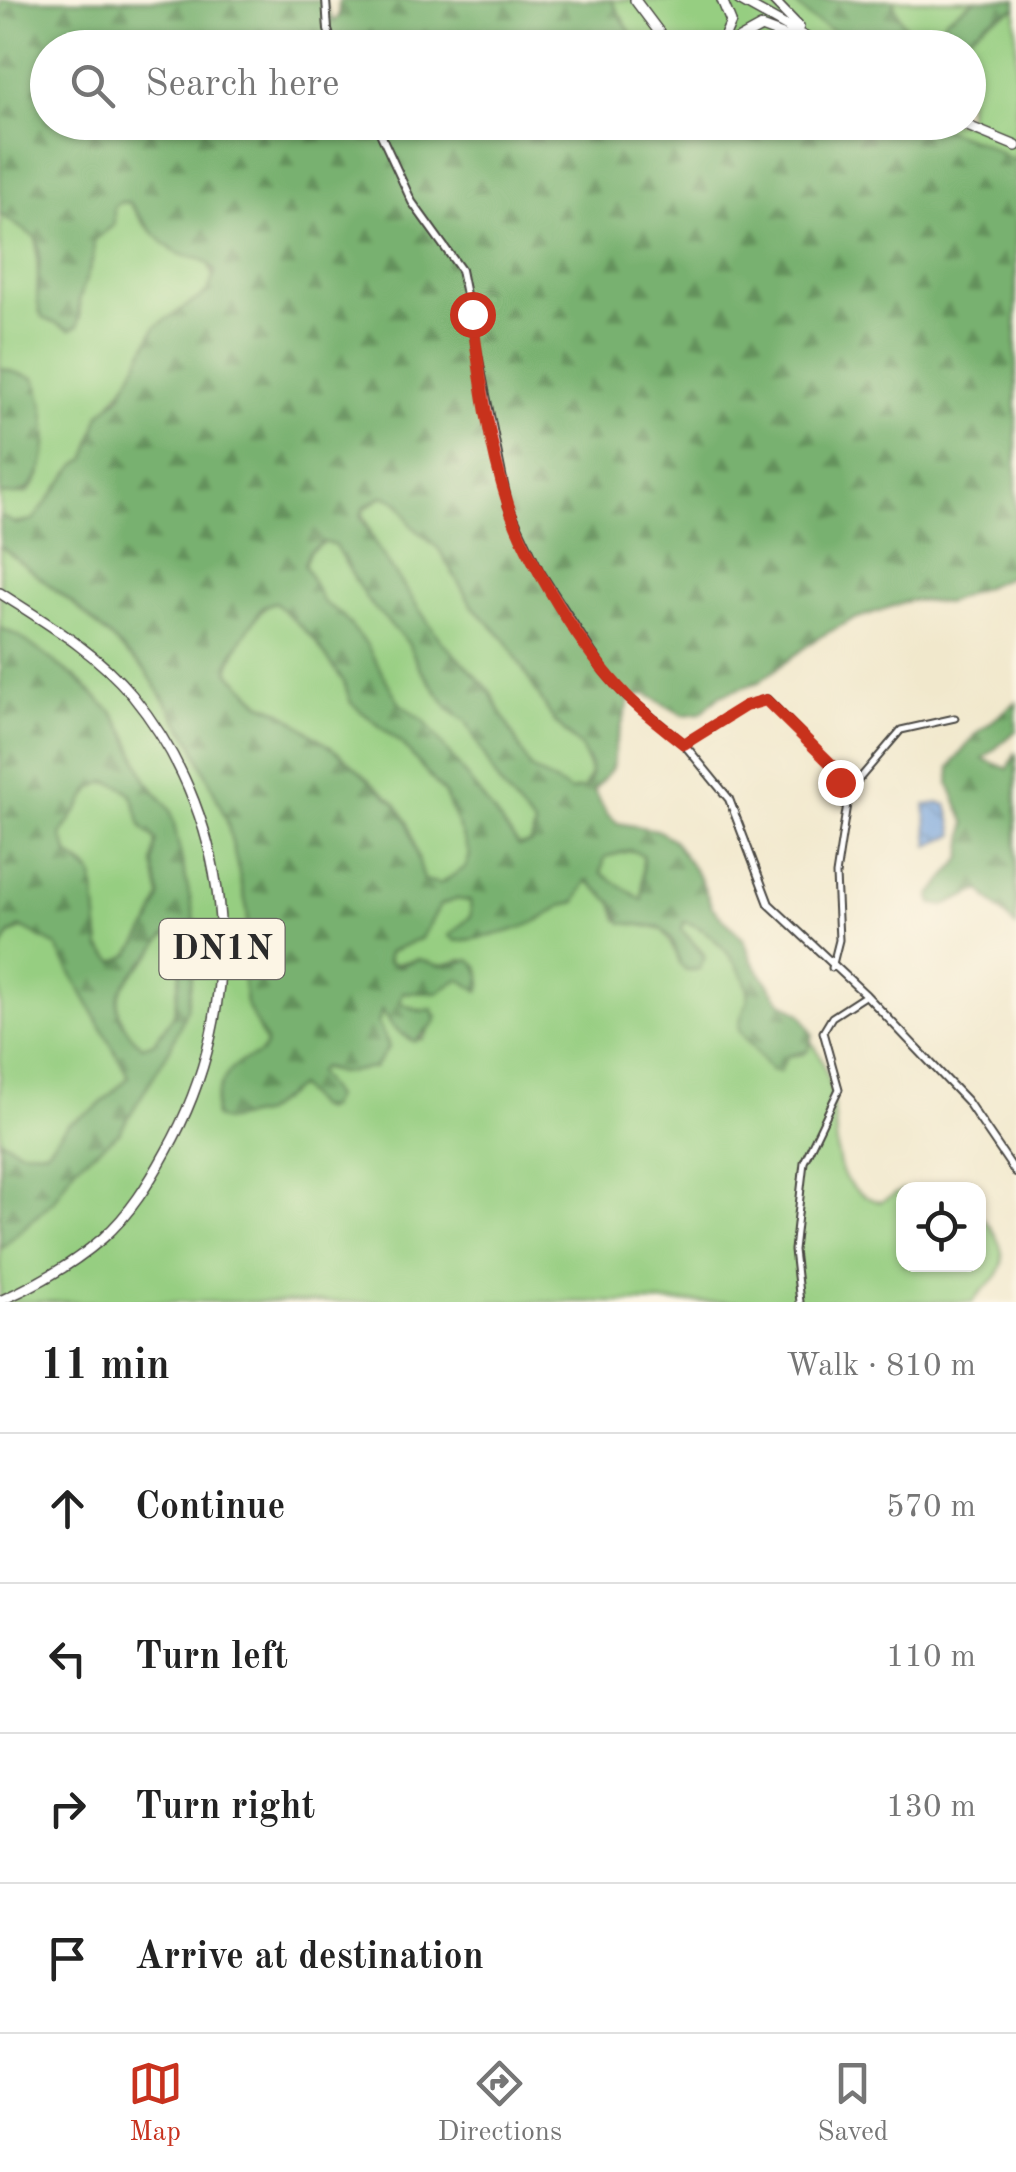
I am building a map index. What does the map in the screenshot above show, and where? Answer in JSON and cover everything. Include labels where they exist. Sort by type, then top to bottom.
[{"type":"highway","points":[[636,0],[658,30]]},
{"type":"highway","points":[[722,0],[731,22],[728,30]]},
{"type":"highway","points":[[740,0],[795,30]]},
{"type":"highway","points":[[773,0],[802,30]]},
{"type":"highway","points":[[986,134],[1016,146]]},
{"type":"highway","name":"DN1N","points":[[0,593],[65,633],[107,668],[153,724],[186,784],[205,834],[218,883],[223,941],[216,1020],[207,1058],[175,1137],[148,1186],[106,1236],[81,1256],[0,1301]]},
{"type":"main road","points":[[326,0],[328,30]]},
{"type":"main road","points":[[383,140],[412,202],[461,270],[508,506],[539,570],[604,671],[626,696],[684,744],[728,799],[769,904],[832,968],[866,996],[967,1101],[1016,1173]]},
{"type":"street","points":[[684,744],[745,706],[766,700],[832,765],[849,791]]},
{"type":"street","points":[[832,968],[838,940],[836,876],[849,791],[901,730],[955,718]]},
{"type":"street","points":[[800,1302],[794,1250],[804,1162],[839,1090],[824,1032],[832,1018],[866,996]]},
{"type":"green space","points":[[0,0],[324,0],[333,22],[338,17],[339,0],[611,0],[629,30],[30,30],[30,140],[973,140],[1016,162],[1016,574],[946,603],[911,600],[852,620],[816,639],[759,682],[720,695],[701,713],[683,715],[646,694],[638,695],[630,700],[615,745],[613,767],[594,790],[607,814],[618,823],[657,830],[673,840],[700,878],[712,907],[744,940],[752,961],[780,1000],[802,1015],[813,1035],[808,1051],[787,1056],[779,1072],[771,1070],[739,1030],[748,990],[724,948],[704,931],[684,922],[682,930],[705,957],[699,969],[686,970],[672,940],[660,927],[622,923],[613,903],[587,880],[576,902],[521,928],[488,936],[456,941],[449,936],[471,916],[470,901],[457,899],[440,905],[422,938],[389,952],[387,961],[398,966],[419,959],[440,966],[470,960],[480,974],[479,991],[459,979],[437,993],[403,992],[400,1003],[420,1011],[433,1009],[436,1021],[415,1042],[393,1027],[382,1009],[378,1024],[389,1047],[374,1068],[339,1073],[322,1067],[317,1072],[334,1097],[328,1108],[316,1107],[298,1086],[263,1113],[224,1121],[215,1117],[217,1095],[228,1073],[258,1054],[266,1044],[246,1003],[243,981],[248,913],[227,821],[192,742],[146,671],[76,606],[0,546],[0,516],[16,524],[33,520],[75,466],[86,459],[100,414],[120,396],[156,326],[208,292],[215,272],[201,259],[174,251],[155,235],[129,202],[121,202],[114,207],[114,225],[94,240],[93,258],[79,300],[78,326],[70,330],[43,318],[39,308],[36,238],[0,214]],"holes":[[[383,496],[399,502],[412,526],[439,549],[472,605],[507,642],[554,721],[580,746],[590,764],[591,777],[584,788],[571,791],[531,769],[487,687],[440,640],[377,547],[361,516],[364,507]],[[323,542],[335,545],[367,600],[408,643],[419,667],[451,711],[466,721],[500,785],[535,826],[531,843],[519,846],[425,722],[400,704],[366,644],[341,614],[323,602],[304,564],[309,552]],[[275,602],[314,639],[344,682],[351,703],[402,744],[445,794],[470,855],[466,867],[440,884],[424,880],[408,823],[396,804],[340,754],[282,712],[261,704],[228,671],[232,655],[263,606]],[[630,850],[643,855],[642,900],[601,873],[605,857]]]},
{"type":"green space","points":[[611,0],[792,0],[809,17],[832,30],[629,30]]},
{"type":"green space","points":[[792,0],[893,0],[909,30],[831,30],[809,17]]},
{"type":"green space","points":[[893,0],[975,0],[947,18],[939,30],[909,30]]},
{"type":"green space","points":[[975,0],[1016,0],[1016,8],[977,30],[939,30],[947,18]]},
{"type":"green space","points":[[1016,8],[1016,162],[973,140],[986,140],[986,30],[976,30]]},
{"type":"green space","points":[[129,202],[144,224],[173,251],[208,261],[214,280],[208,292],[154,330],[136,371],[99,418],[86,459],[75,466],[33,520],[12,523],[0,516],[0,494],[26,493],[35,483],[45,455],[46,438],[43,405],[34,378],[0,368],[0,214],[36,238],[40,314],[66,328],[80,318],[79,300],[93,258],[94,240],[117,203]]},
{"type":"green space","points":[[0,368],[34,378],[44,412],[45,452],[41,471],[32,485],[19,493],[0,494]]},
{"type":"green space","points":[[383,496],[392,497],[439,549],[472,606],[505,639],[554,721],[582,749],[591,773],[584,788],[571,791],[531,769],[490,691],[440,640],[377,547],[362,511]]},
{"type":"green space","points":[[327,541],[335,545],[367,599],[408,643],[419,667],[451,711],[466,721],[500,785],[535,826],[531,843],[519,846],[424,722],[400,704],[346,621],[323,602],[304,564],[309,552]]},
{"type":"green space","points":[[0,546],[76,606],[146,671],[192,742],[227,821],[248,913],[243,981],[246,1003],[266,1044],[258,1054],[228,1073],[217,1095],[215,1117],[232,1119],[263,1113],[298,1086],[316,1107],[324,1110],[329,1089],[317,1076],[319,1068],[339,1073],[374,1068],[388,1043],[378,1024],[382,1009],[393,1027],[410,1040],[423,1039],[437,1016],[400,1003],[403,992],[437,993],[459,979],[469,985],[482,983],[478,966],[462,960],[440,966],[419,959],[389,965],[389,952],[421,938],[440,905],[457,899],[470,901],[473,913],[460,941],[491,936],[542,919],[588,880],[613,903],[618,920],[663,930],[686,970],[695,970],[703,953],[682,930],[684,922],[704,931],[723,948],[745,980],[749,994],[739,1030],[771,1070],[787,1056],[804,1054],[812,1043],[816,1048],[830,1086],[840,1166],[845,1177],[864,1196],[880,1202],[896,1194],[896,1272],[986,1272],[986,1223],[1002,1253],[995,1278],[973,1302],[0,1302],[0,1249],[54,1200],[74,1167],[119,1133],[180,1025],[198,935],[171,811],[146,780],[113,713],[76,678],[19,636],[0,628]]},
{"type":"green space","points":[[275,602],[314,639],[344,682],[351,703],[402,744],[445,794],[470,855],[466,867],[440,884],[424,880],[408,823],[396,804],[340,754],[278,710],[261,703],[229,672],[246,632],[262,611]]},
{"type":"green space","points":[[0,628],[19,636],[76,678],[113,713],[146,780],[171,811],[198,935],[187,1008],[170,1049],[119,1133],[74,1167],[54,1200],[0,1249],[0,1139],[19,1150],[46,1151],[68,1124],[94,1110],[129,1077],[56,946],[21,927],[10,934],[0,952]],"holes":[[[106,781],[132,795],[141,825],[156,841],[153,863],[160,897],[150,924],[130,954],[115,962],[100,948],[93,875],[69,855],[61,835],[91,789]],[[176,931],[183,935],[185,943],[174,1014],[154,1043],[141,1046],[122,1021],[118,1000],[127,981],[163,938]]]},
{"type":"green space","points":[[1016,702],[1016,731],[983,759],[1008,769],[1016,752],[1016,927],[980,890],[944,906],[932,904],[930,896],[962,858],[966,824],[949,784],[950,767],[975,735]]},
{"type":"green space","points":[[102,782],[123,788],[136,803],[156,841],[161,889],[147,932],[132,952],[115,962],[100,948],[91,871],[69,855],[61,835],[91,789]]},
{"type":"green space","points":[[634,850],[643,855],[642,900],[601,873],[605,857]]},
{"type":"green space","points":[[26,927],[56,945],[129,1077],[94,1110],[68,1124],[46,1151],[19,1150],[0,1139],[0,952],[10,934]]},
{"type":"green space","points":[[172,931],[180,932],[185,939],[174,1014],[154,1043],[141,1046],[119,1012],[120,992]]},
{"type":"water","points":[[925,805],[947,805],[955,835],[929,846]]},
{"type":"route","points":[[472,314],[480,384],[508,506],[539,570],[604,671],[626,696],[684,744],[745,706],[766,700],[832,765],[840,782]]}]
